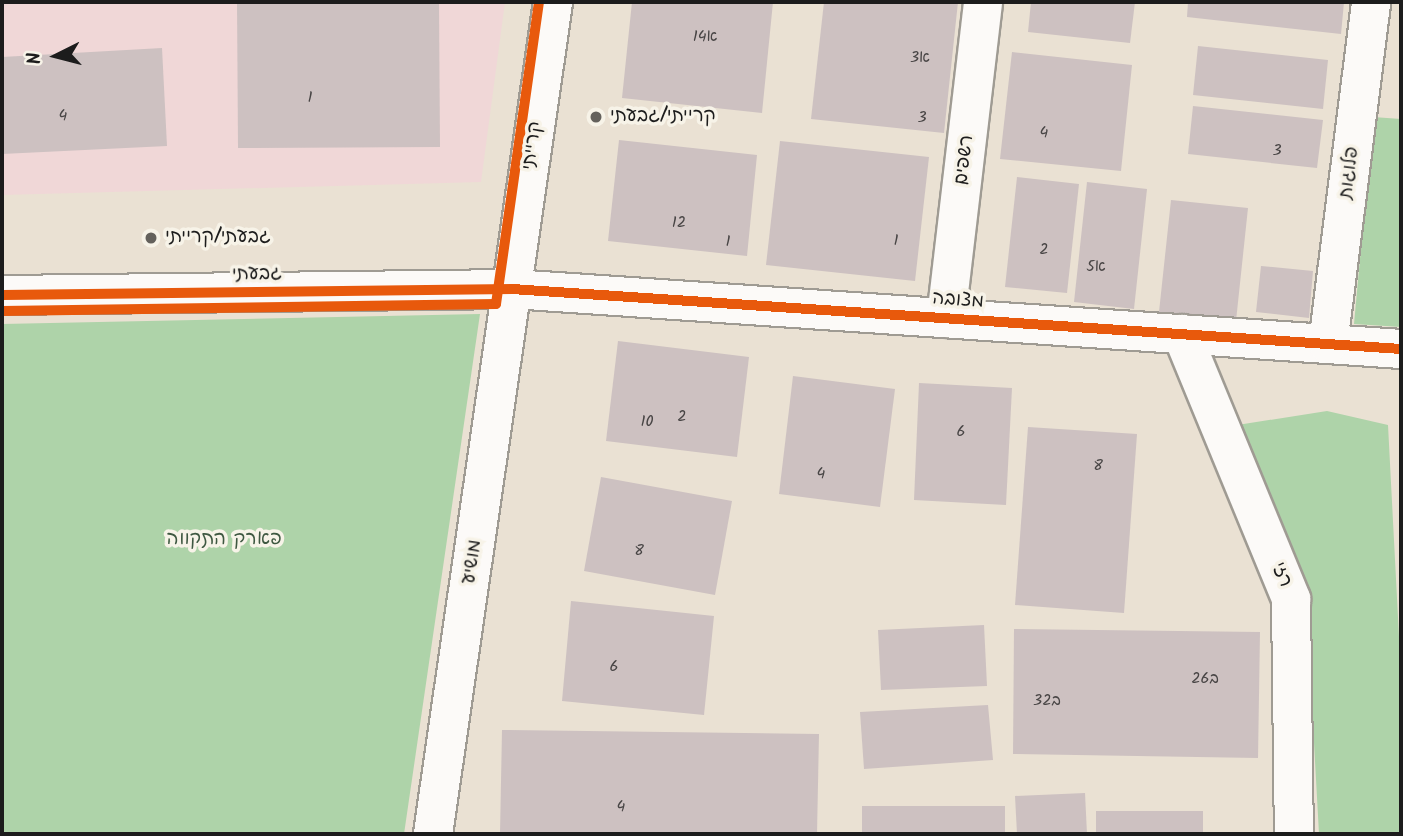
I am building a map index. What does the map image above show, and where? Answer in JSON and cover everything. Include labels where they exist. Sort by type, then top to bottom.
[{"type":"street","name":"קרייתי","points":[[512,289],[553,2]]},
{"type":"street","name":"רשפים","points":[[946,318],[983,2]]},
{"type":"street","name":"פלוגות","points":[[1328,344],[1371,2]]},
{"type":"street","name":"גבעתי","points":[[2,295],[512,289]]},
{"type":"street","name":"מצובה","points":[[512,289],[1401,349]]},
{"type":"street","name":"מושיע","points":[[433,834],[512,289]]},
{"type":"street","name":"רזי","points":[[1182,334],[1291,599],[1294,834]]},
{"type":"shaded area","points":[[2,2],[505,2],[481,182],[2,195]]},
{"type":"green space","points":[[1373,117],[1401,119],[1401,327],[1354,324]]},
{"type":"green space","name":"פארק התקווה","points":[[480,314],[404,834],[2,834],[2,324]]},
{"type":"green space","points":[[1327,411],[1388,425],[1401,675],[1401,834],[1319,834],[1306,597],[1231,426]]},
{"type":"building","points":[[237,2],[439,2],[440,147],[238,148]]},
{"type":"building","points":[[632,2],[773,2],[762,113],[622,98]]},
{"type":"building","points":[[824,2],[958,2],[944,133],[811,119]]},
{"type":"building","points":[[1031,2],[1135,2],[1130,43],[1028,32]]},
{"type":"building","points":[[1188,2],[1344,2],[1341,34],[1187,17]]},
{"type":"building","points":[[1198,46],[1328,60],[1323,109],[1193,95]]},
{"type":"building","points":[[162,48],[167,146],[2,154],[2,57]]},
{"type":"building","points":[[1012,52],[1132,65],[1121,171],[1000,159]]},
{"type":"building","points":[[1193,106],[1323,120],[1317,168],[1188,154]]},
{"type":"building","points":[[619,140],[757,155],[747,256],[608,241]]},
{"type":"building","points":[[780,141],[929,157],[915,281],[766,265]]},
{"type":"building","points":[[1017,177],[1079,184],[1067,293],[1005,287]]},
{"type":"building","points":[[1087,182],[1147,189],[1134,309],[1074,302]]},
{"type":"building","points":[[1171,200],[1248,208],[1236,321],[1159,312]]},
{"type":"building","points":[[1261,266],[1313,271],[1309,318],[1256,312]]},
{"type":"building","points":[[618,341],[749,357],[737,457],[606,441]]},
{"type":"building","points":[[793,376],[895,389],[880,507],[779,494]]},
{"type":"building","points":[[919,383],[1012,388],[1006,505],[914,500]]},
{"type":"building","points":[[1028,427],[1137,434],[1124,613],[1015,605]]},
{"type":"building","points":[[601,477],[732,501],[715,595],[584,571]]},
{"type":"building","points":[[571,601],[714,616],[704,715],[562,701]]},
{"type":"building","points":[[984,625],[987,686],[881,690],[878,630]]},
{"type":"building","points":[[1014,629],[1260,632],[1258,758],[1013,754]]},
{"type":"building","points":[[988,705],[993,760],[864,769],[860,712]]},
{"type":"building","points":[[502,730],[819,734],[817,834],[500,834]]},
{"type":"building","points":[[1085,793],[1087,834],[1017,834],[1015,796]]},
{"type":"building","points":[[862,806],[1005,806],[1005,834],[862,834]]},
{"type":"building","points":[[1096,811],[1203,811],[1203,834],[1096,834]]},
{"type":"cycle path","points":[[2,311],[496,304],[539,2]]},
{"type":"cycle path","points":[[2,295],[512,289],[1401,349]]},
{"type":"place","name":"קרייתי/גבעתי","points":[[596,117]]},
{"type":"place","name":"גבעתי/קרייתי","points":[[151,238]]}]
